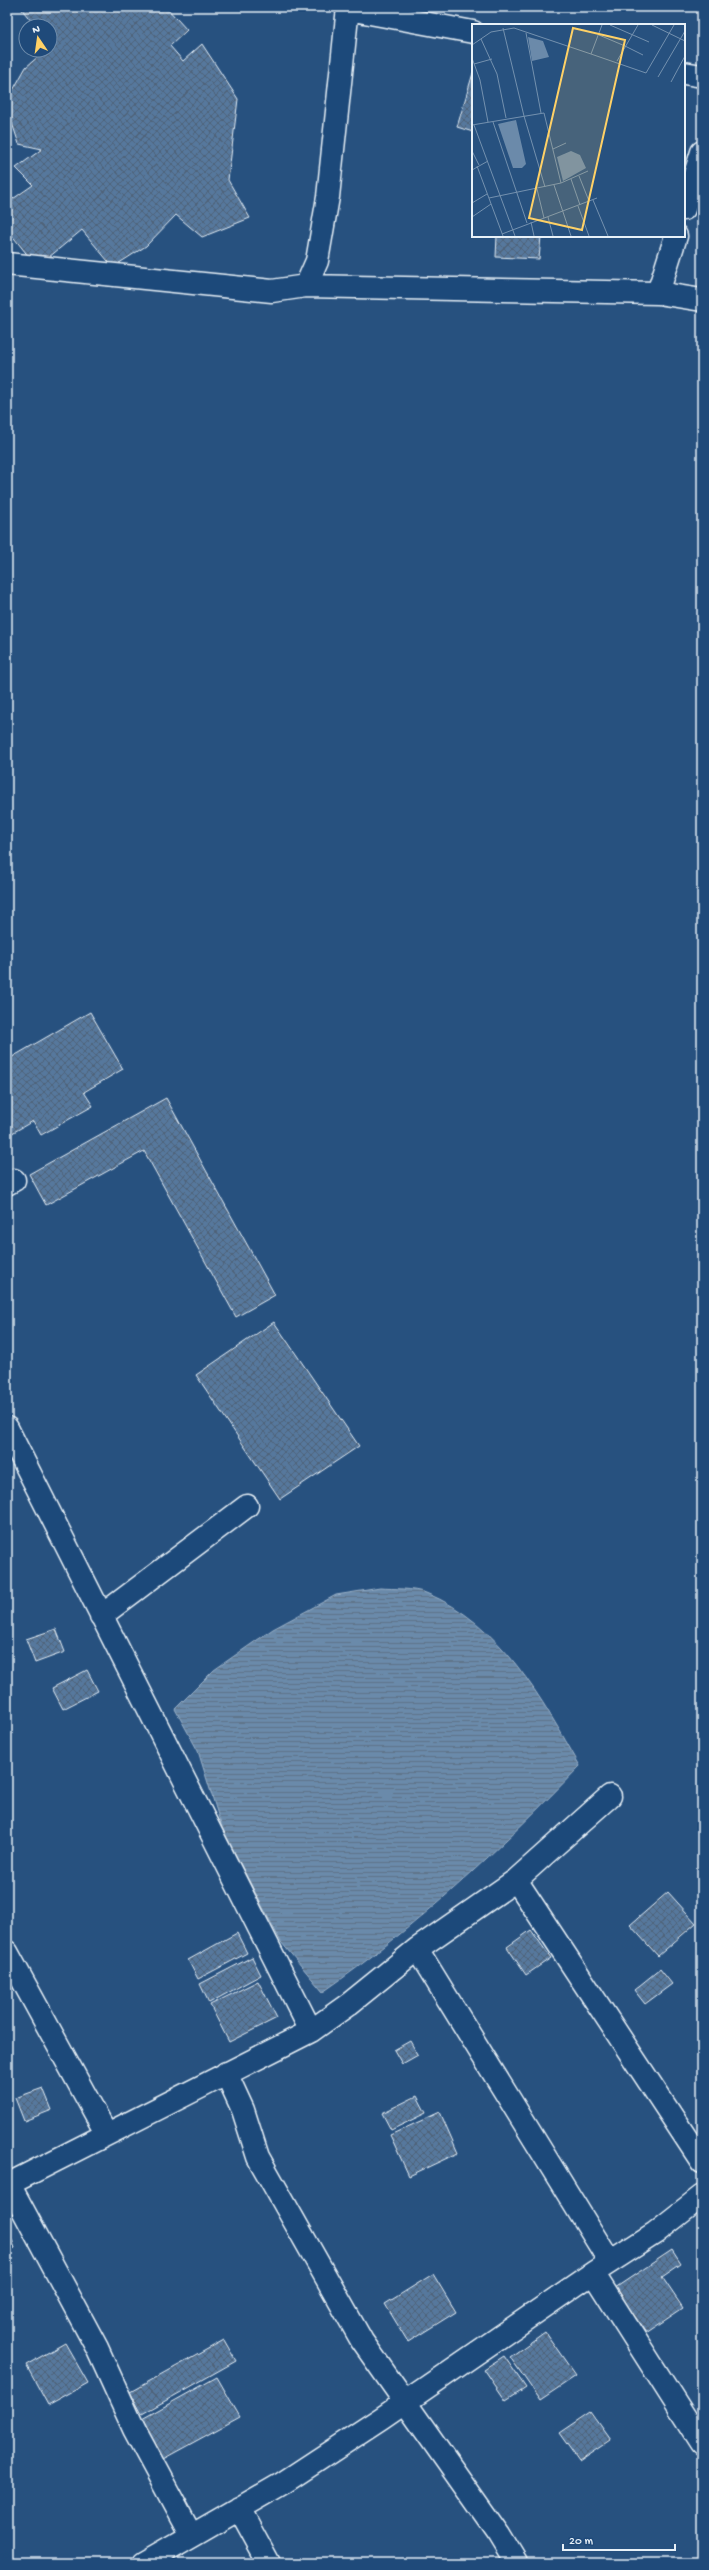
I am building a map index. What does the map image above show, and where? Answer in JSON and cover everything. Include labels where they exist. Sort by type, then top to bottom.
[{"type":"street","points":[[306,286],[317,261],[328,197],[348,8],[472,32]]},
{"type":"street","points":[[685,72],[702,76]]},
{"type":"street","points":[[685,206],[702,152]]},
{"type":"street","points":[[658,293],[676,237]]},
{"type":"street","points":[[7,264],[272,291],[306,286],[658,293],[702,300]]},
{"type":"street","points":[[7,1428],[311,2031]]},
{"type":"street","points":[[101,1616],[247,1506]]},
{"type":"street","points":[[191,2535],[134,2429],[97,2348],[8,2185],[106,2133],[311,2031],[349,2004],[417,1949],[516,1880],[610,1796]]},
{"type":"street","points":[[516,1880],[702,2162]]},
{"type":"street","points":[[417,1949],[702,2444]]},
{"type":"street","points":[[7,1952],[106,2133]]},
{"type":"street","points":[[226,2073],[243,2110],[258,2157],[362,2341],[499,2535],[516,2563]]},
{"type":"street","points":[[144,2563],[283,2483],[405,2402],[601,2267],[655,2233],[702,2196]]},
{"type":"street","points":[[239,2508],[269,2563]]},
{"type":"water","points":[[380,1588],[421,1591],[453,1606],[476,1623],[498,1643],[517,1666],[550,1715],[580,1766],[520,1827],[425,1914],[358,1967],[323,1992],[281,1942],[223,1831],[198,1751],[175,1709],[214,1670],[273,1629],[336,1595]]},
{"type":"building","points":[[20,7],[166,7],[187,30],[170,46],[183,61],[202,44],[238,99],[228,180],[250,218],[202,237],[176,215],[146,246],[113,267],[82,230],[37,267],[7,229],[7,203],[33,185],[16,168],[42,149],[19,144],[7,108],[7,101],[26,67],[37,58],[58,58],[58,18],[29,18]]},
{"type":"building","points":[[472,76],[472,132],[457,127]]},
{"type":"building","points":[[497,237],[541,237],[539,259],[496,257]]},
{"type":"building","points":[[90,1012],[123,1069],[84,1092],[93,1106],[41,1135],[33,1121],[7,1136],[7,1060]]},
{"type":"building","points":[[166,1098],[275,1295],[236,1317],[144,1151],[46,1205],[29,1174]]},
{"type":"building","points":[[274,1322],[359,1446],[280,1499],[196,1375]]},
{"type":"building","points":[[56,1629],[65,1652],[35,1663],[26,1639]]},
{"type":"building","points":[[87,1670],[98,1691],[63,1709],[52,1688]]},
{"type":"building","points":[[668,1892],[696,1923],[658,1956],[630,1925]]},
{"type":"building","points":[[531,1930],[551,1958],[526,1975],[507,1947]]},
{"type":"building","points":[[237,1933],[247,1953],[198,1979],[188,1960]]},
{"type":"building","points":[[252,1957],[261,1975],[209,2003],[200,1984]]},
{"type":"building","points":[[660,1969],[672,1984],[645,2004],[634,1990]]},
{"type":"building","points":[[258,1981],[277,2018],[229,2042],[210,2005]]},
{"type":"building","points":[[410,2041],[418,2055],[402,2064],[394,2050]]},
{"type":"building","points":[[43,2088],[52,2110],[24,2121],[15,2098]]},
{"type":"building","points":[[417,2096],[426,2113],[391,2130],[382,2113]]},
{"type":"building","points":[[440,2112],[458,2153],[409,2176],[390,2135]]},
{"type":"building","points":[[7,2226],[15,2248],[7,2251]]},
{"type":"building","points":[[672,2250],[681,2264],[662,2277],[683,2308],[646,2333],[615,2288]]},
{"type":"building","points":[[433,2274],[456,2312],[408,2342],[385,2304]]},
{"type":"building","points":[[545,2332],[576,2376],[540,2400],[510,2357]]},
{"type":"building","points":[[224,2340],[236,2361],[142,2414],[130,2392]]},
{"type":"building","points":[[65,2343],[88,2383],[48,2405],[26,2365]]},
{"type":"building","points":[[504,2356],[526,2388],[506,2401],[484,2369]]},
{"type":"building","points":[[217,2377],[240,2417],[163,2459],[142,2419]]},
{"type":"building","points":[[590,2412],[610,2440],[579,2461],[559,2433]]}]
